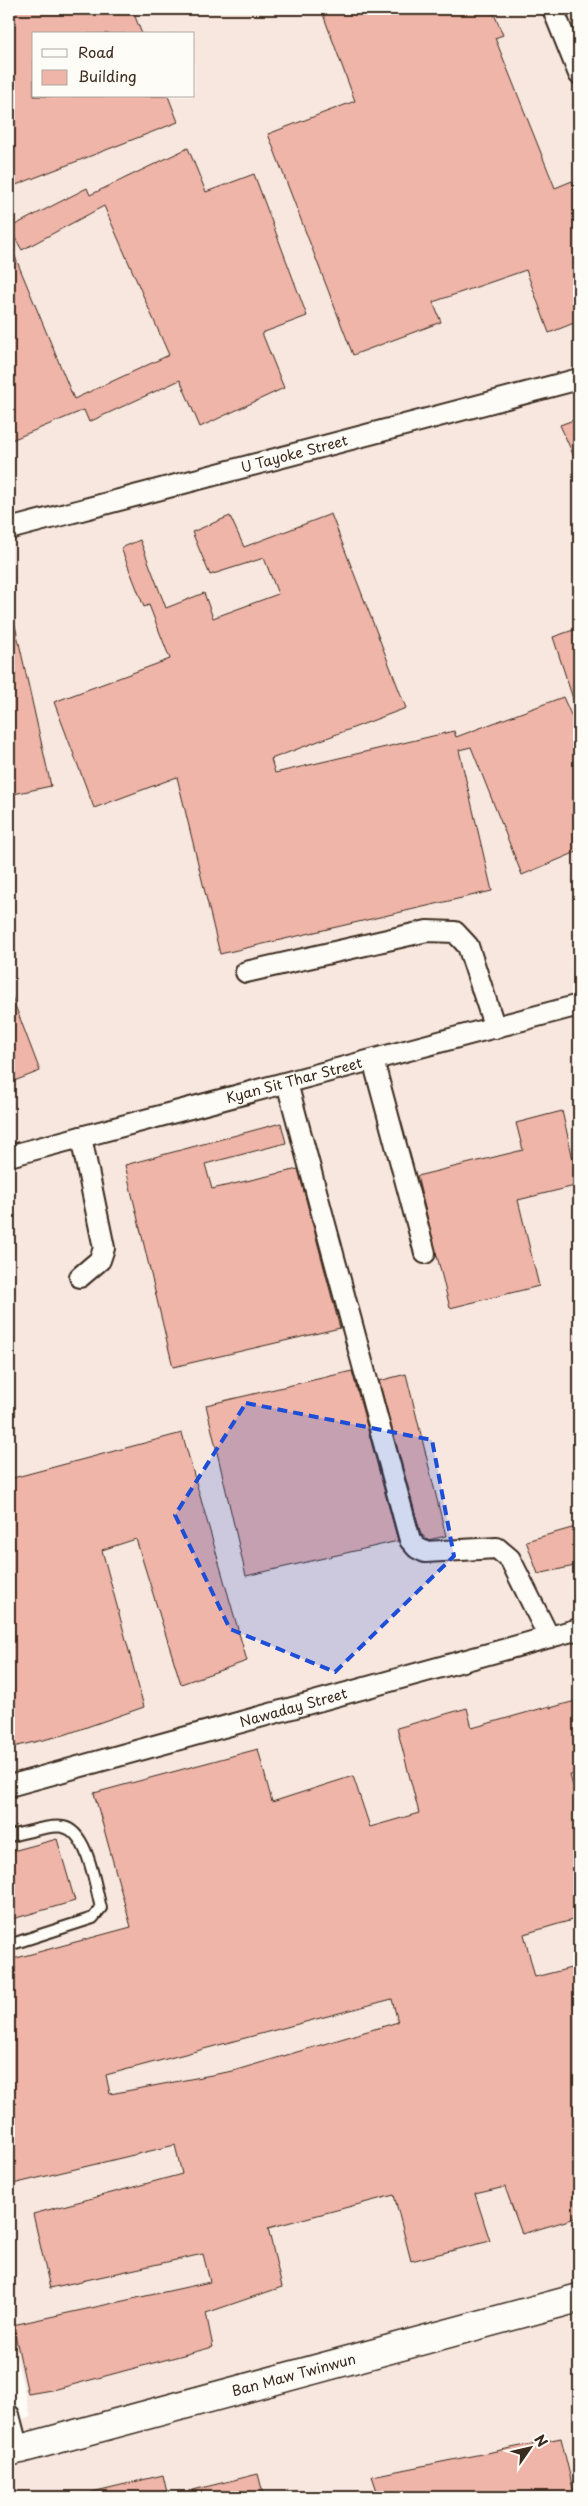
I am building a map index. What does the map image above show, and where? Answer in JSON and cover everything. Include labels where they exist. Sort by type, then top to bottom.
[{"type":"street","points":[[553,9],[579,74]]},
{"type":"street","name":"U Tayoke Street","points":[[9,529],[579,379]]},
{"type":"street","points":[[246,972],[427,931],[455,932],[468,946],[495,1028]]},
{"type":"street","name":"Kyan Sit Thar Street","points":[[9,1156],[287,1084],[579,1005]]},
{"type":"street","points":[[373,1060],[425,1252]]},
{"type":"street","points":[[287,1084],[410,1540],[417,1548],[425,1552],[497,1548],[510,1559],[549,1638]]},
{"type":"street","points":[[80,1277],[100,1260],[104,1248],[81,1137]]},
{"type":"street","name":"Nawaday Street","points":[[9,1786],[579,1629]]},
{"type":"street","name":"Ban Maw Twinwun","points":[[13,2451],[579,2298]]},
{"type":"street","points":[[9,2415],[13,2451]]},
{"type":"lane","points":[[9,1836],[62,1826],[74,1831],[83,1843],[101,1908],[93,1918],[9,1945]]},
{"type":"highlighted area","points":[[246,1403],[432,1440],[454,1556],[335,1672],[230,1629],[175,1515]]},
{"type":"shaded area","points":[[9,9],[579,9],[579,2497],[9,2497],[9,2424],[31,2417],[9,2329]]},
{"type":"building","points":[[9,9],[132,9],[141,32],[32,32],[32,98],[169,98],[178,122],[16,185],[9,166]]},
{"type":"building","points":[[321,9],[492,9],[503,35],[495,38],[555,188],[572,181],[579,201],[579,321],[549,333],[526,270],[433,302],[441,322],[353,355],[268,134],[355,101]]},
{"type":"building","points":[[188,148],[206,192],[254,174],[307,316],[262,333],[284,388],[200,427],[180,380],[89,422],[84,410],[9,441],[9,242],[74,399],[169,355],[104,206],[22,250],[9,228],[87,188],[90,195]]},
{"type":"building","points":[[579,418],[579,468],[560,425]]},
{"type":"building","points":[[331,514],[406,708],[271,759],[275,773],[454,731],[456,737],[563,697],[579,733],[579,851],[522,875],[471,747],[459,750],[492,891],[220,954],[177,777],[94,808],[54,702],[170,659],[149,605],[144,607],[121,548],[140,540],[166,608],[204,593],[213,618],[278,594],[264,558],[210,575],[192,532],[230,516],[244,547]]},
{"type":"building","points":[[15,625],[51,786],[9,795],[9,626]]},
{"type":"building","points":[[579,628],[579,708],[576,708],[553,637]]},
{"type":"building","points":[[9,993],[40,1071],[9,1083]]},
{"type":"building","points":[[562,1111],[579,1185],[518,1200],[539,1286],[450,1308],[417,1176],[523,1150],[516,1123]]},
{"type":"building","points":[[281,1123],[286,1143],[205,1164],[212,1189],[298,1169],[340,1328],[173,1367],[125,1165]]},
{"type":"building","points":[[352,1371],[398,1541],[246,1576],[206,1405]]},
{"type":"building","points":[[406,1374],[446,1536],[428,1540],[421,1534],[379,1381]]},
{"type":"building","points":[[182,1433],[247,1661],[181,1684],[136,1539],[102,1550],[144,1707],[64,1735],[9,1748],[9,1479]]},
{"type":"building","points":[[579,1526],[579,1565],[538,1574],[526,1541]]},
{"type":"building","points":[[579,1700],[579,1774],[570,1775],[579,1808],[579,1918],[524,1934],[535,1977],[579,1966],[579,2217],[522,2234],[505,2187],[475,2194],[490,2241],[411,2261],[394,2195],[268,2228],[282,2287],[206,2313],[213,2347],[57,2389],[28,2394],[13,2325],[210,2282],[203,2254],[50,2288],[33,2214],[182,2174],[175,2145],[9,2185],[9,1960],[131,1927],[94,1793],[258,1749],[272,1802],[353,1776],[370,1827],[419,1813],[397,1728],[467,1708],[472,1728],[550,1706],[550,1708]],"holes":[[[392,1999],[398,2022],[233,2071],[110,2094],[106,2075]]]},
{"type":"building","points":[[57,1839],[75,1901],[9,1920],[9,1852]]},
{"type":"building","points":[[561,2438],[575,2497],[379,2497],[372,2476]]},
{"type":"building","points":[[258,2474],[264,2497],[186,2497],[185,2492]]},
{"type":"building","points":[[163,2475],[168,2497],[93,2497],[92,2492]]}]
